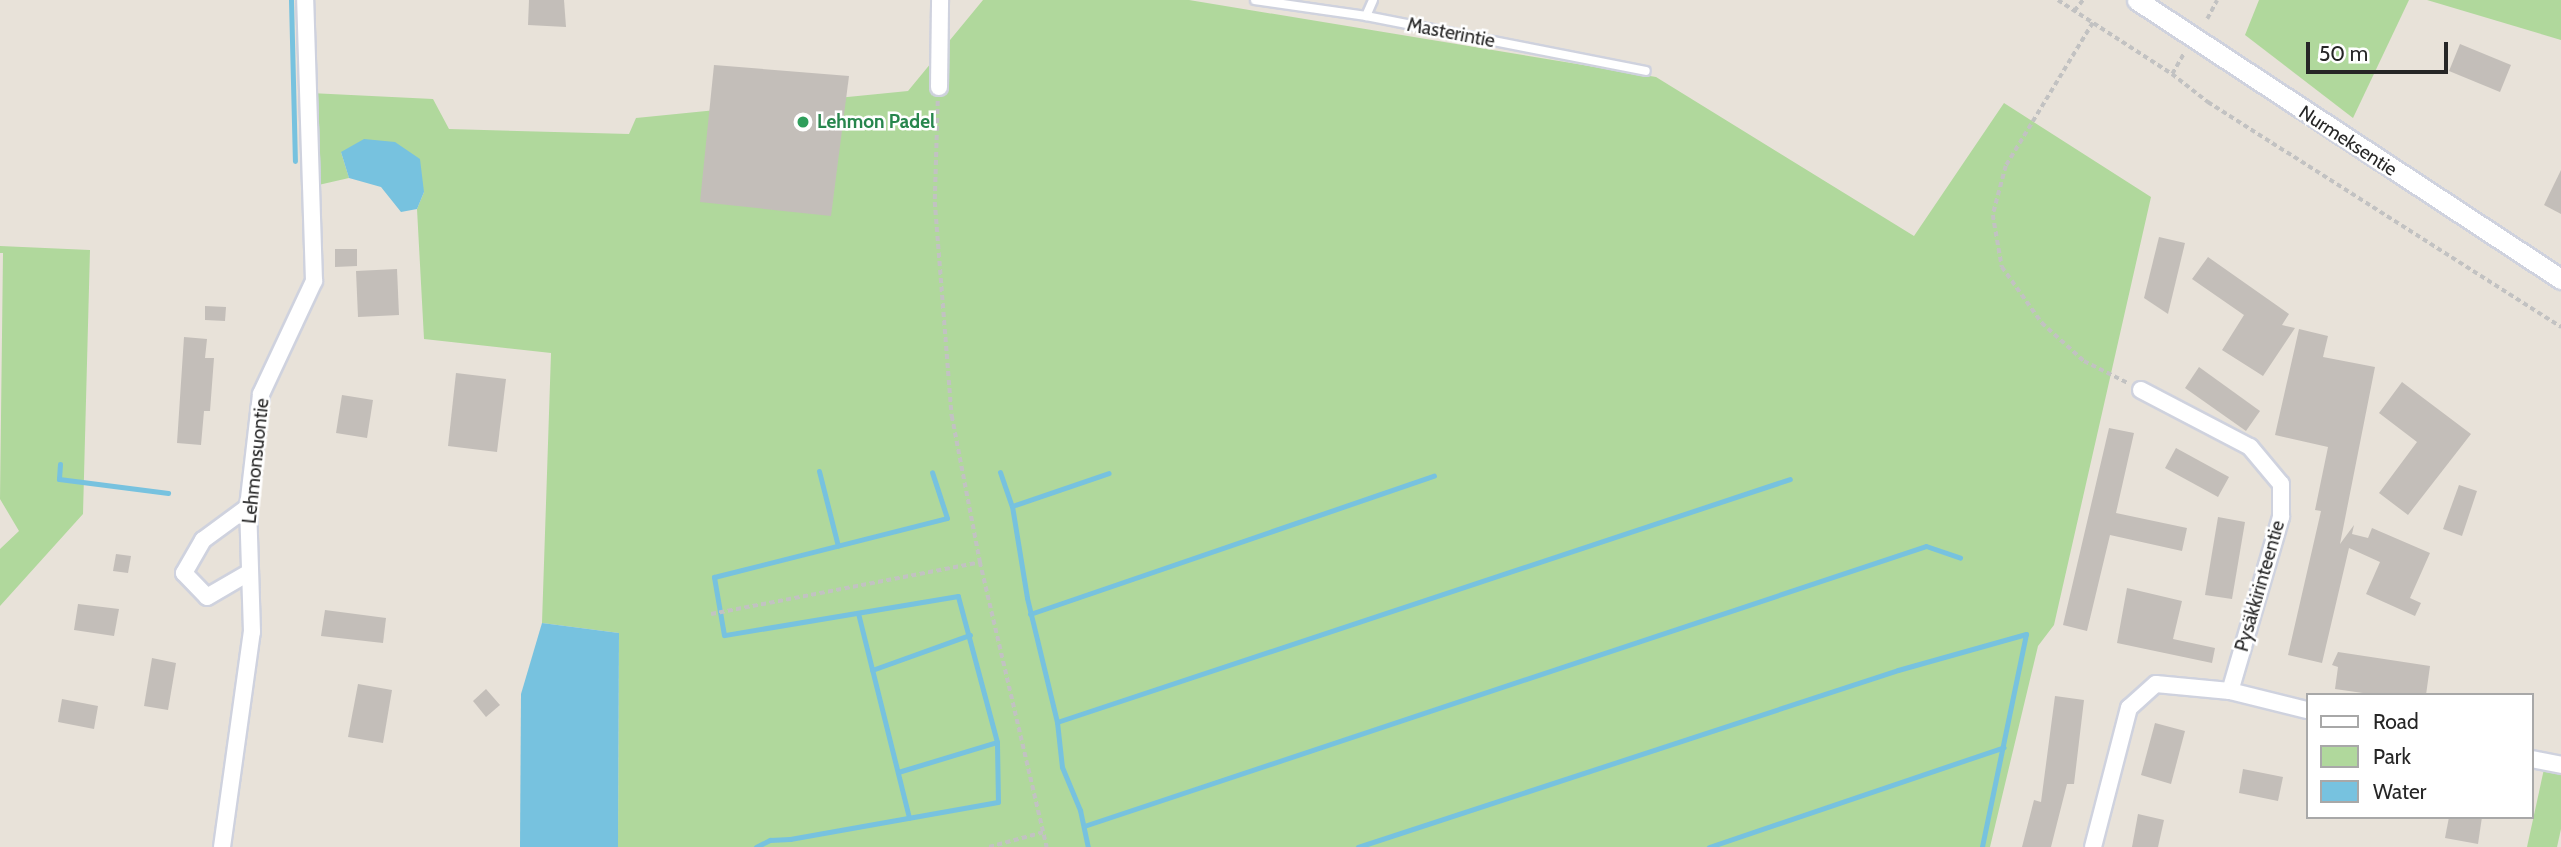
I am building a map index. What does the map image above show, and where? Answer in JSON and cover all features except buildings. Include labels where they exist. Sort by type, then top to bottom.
[{"type":"street","name":"Lehmonsuontie","points":[[222,847],[252,632],[248,508],[261,394],[314,281],[305,0]]},
{"type":"street","points":[[939,87],[940,0]]},
{"type":"street","name":"Nurmeksentie","points":[[2146,3],[2561,279]]},
{"type":"street","name":"Pysäkkirinteentie","points":[[2141,390],[2250,447],[2281,484],[2281,517],[2230,691]]},
{"type":"street","points":[[248,508],[203,540],[184,573],[206,597],[248,573]]},
{"type":"street","points":[[2093,847],[2129,708],[2156,684],[2230,691],[2306,710]]},
{"type":"street","points":[[2533,759],[2561,765]]},
{"type":"lane","name":"Masterintie","points":[[1255,0],[1366,16],[1646,71]]},
{"type":"lane","points":[[1366,16],[1373,0]]},
{"type":"path","points":[[2058,0],[2172,74],[2208,102],[2561,327]]},
{"type":"path","points":[[2074,11],[2082,0]]},
{"type":"path","points":[[2207,19],[2217,0]]},
{"type":"path","points":[[2093,23],[2006,166],[1993,215],[2002,267],[2042,323],[2084,361],[2141,390]]},
{"type":"path","points":[[2172,74],[2184,53]]},
{"type":"path","points":[[939,87],[935,202],[952,416],[980,562],[1048,847]]},
{"type":"path","points":[[710,614],[980,562]]},
{"type":"path","points":[[989,847],[1044,832]]},
{"type":"green space","points":[[983,0],[1189,0],[1656,77],[1914,236],[2004,103],[2151,197],[2054,625],[2038,646],[1990,847],[618,847],[619,633],[542,623],[551,353],[424,339],[417,209],[424,192],[341,152],[349,178],[314,186],[310,93],[433,99],[449,129],[629,134],[636,118],[908,91]]},
{"type":"green space","points":[[2259,0],[2409,0],[2353,118],[2245,35]]},
{"type":"green space","points":[[2427,0],[2561,0],[2561,40]]},
{"type":"green space","points":[[0,246],[90,250],[83,514],[0,606],[0,549],[19,531],[0,499],[3,253],[0,253]]},
{"type":"green space","points":[[2544,769],[2561,772],[2561,829],[2557,847],[2527,847]]},
{"type":"water","points":[[364,139],[395,142],[420,159],[424,192],[417,209],[401,212],[381,187],[349,178],[341,152]]},
{"type":"water","points":[[542,623],[619,633],[618,847],[520,847],[521,694]]},
{"type":"waterway","points":[[291,0],[295,161]]},
{"type":"waterway","points":[[60,464],[59,479],[168,493]]},
{"type":"waterway","points":[[819,471],[838,546]]},
{"type":"waterway","points":[[756,847],[770,840],[790,839],[998,802],[997,742],[958,596],[724,635],[714,577],[947,518],[932,472]]},
{"type":"waterway","points":[[1000,472],[1012,506],[1027,598],[1057,722],[1062,767],[1080,810],[1088,847]]},
{"type":"waterway","points":[[1012,506],[1109,473]]},
{"type":"waterway","points":[[1030,614],[1434,476]]},
{"type":"waterway","points":[[1057,722],[1790,479]]},
{"type":"waterway","points":[[1084,826],[1926,546],[1960,558]]},
{"type":"waterway","points":[[858,613],[909,818]]},
{"type":"waterway","points":[[1358,847],[1898,670],[2026,634],[1982,847]]},
{"type":"waterway","points":[[872,670],[970,635]]},
{"type":"waterway","points":[[898,772],[997,742]]},
{"type":"waterway","points":[[1709,847],[2004,747]]},
{"type":"place","name":"Lehmon Padel","points":[[803,122]]}]
